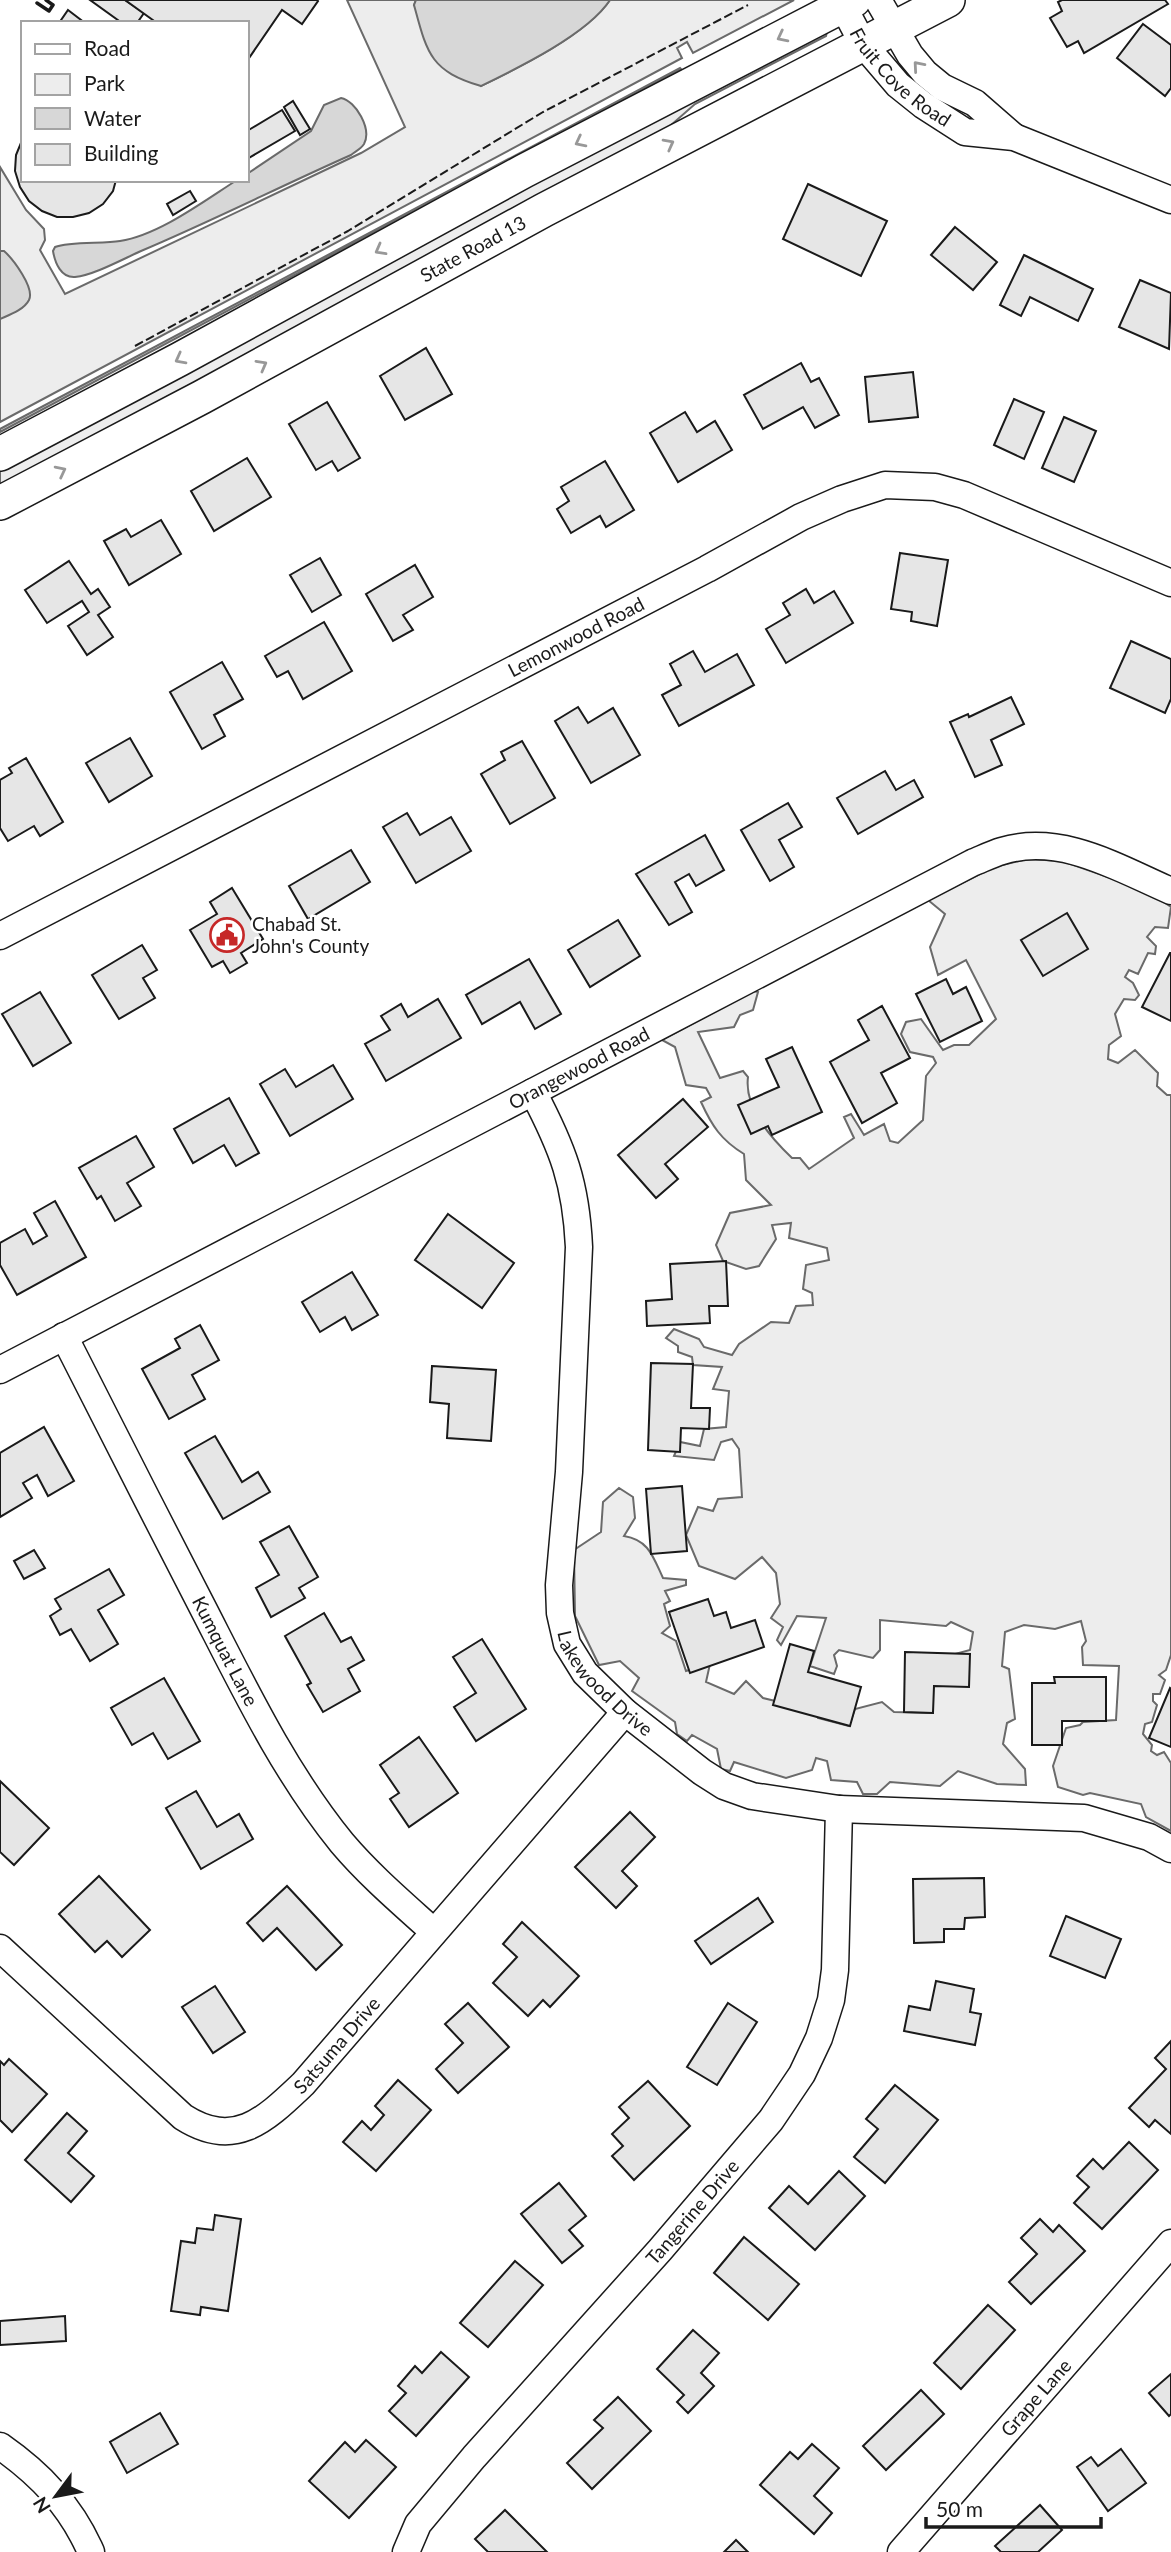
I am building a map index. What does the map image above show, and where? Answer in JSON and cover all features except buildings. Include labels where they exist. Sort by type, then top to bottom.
[{"type":"main road","name":"State Road 13","points":[[0,502],[202,397],[544,210],[863,44],[885,14],[948,0]]},
{"type":"main road","points":[[0,454],[524,171],[848,3]]},
{"type":"street","name":"Fruit Cove Road","points":[[848,3],[863,44],[898,85],[923,106],[965,132],[1014,137],[1171,200]]},
{"type":"street","name":"Fruit Cove Road","points":[[885,14],[925,74],[942,87],[975,103],[1014,137]]},
{"type":"street","name":"Lemonwood Road","points":[[0,936],[707,569],[801,517],[842,499],[886,485],[935,488],[964,495],[1171,583]]},
{"type":"street","name":"Orangewood Road","points":[[0,1370],[960,869],[1003,850],[1032,845],[1063,847],[1171,891]]},
{"type":"street","name":"Lakewood Drive","points":[[533,1092],[556,1136],[569,1171],[579,1236],[569,1472],[559,1585],[560,1613],[567,1644],[585,1672],[625,1712],[702,1772],[724,1786],[752,1796],[839,1809],[1084,1818],[1149,1837],[1171,1849]]},
{"type":"street","name":"Kumquat Lane","points":[[64,1336],[229,1660],[295,1778],[350,1852],[375,1880],[433,1932]]},
{"type":"street","name":"Satsuma Drive","points":[[0,1948],[183,2117],[197,2126],[213,2131],[236,2131],[253,2126],[269,2116],[303,2084],[625,1712]]},
{"type":"street","name":"Tangerine Drive","points":[[406,2552],[418,2524],[737,2160],[771,2120],[802,2074],[819,2038],[831,2000],[835,1970],[839,1809]]},
{"type":"street","name":"Grape Lane","points":[[901,2552],[1171,2243]]},
{"type":"street","points":[[0,2446],[47,2483],[67,2507],[91,2552]]},
{"type":"green space","points":[[347,0],[416,0],[414,5],[481,86],[569,38],[610,0],[794,0],[693,53],[687,42],[677,48],[682,58],[0,422],[0,167],[26,210],[44,229],[45,240],[40,250],[65,294],[361,153],[405,127]]},
{"type":"green space","points":[[827,32],[826,36],[695,104],[662,133],[0,488],[0,468],[681,105]]},
{"type":"green space","points":[[681,69],[0,432],[0,429]]},
{"type":"green space","points":[[1027,859],[1062,861],[1148,891],[1171,907],[1168,928],[1155,927],[1147,937],[1156,946],[1155,954],[1148,953],[1138,974],[1129,970],[1125,977],[1133,983],[1139,995],[1135,1000],[1124,999],[1115,1014],[1121,1036],[1109,1045],[1108,1059],[1118,1063],[1135,1050],[1158,1073],[1157,1086],[1167,1095],[1171,1095],[1171,1655],[1166,1670],[1159,1675],[1165,1680],[1160,1694],[1153,1694],[1153,1701],[1157,1705],[1152,1722],[1145,1724],[1143,1734],[1152,1745],[1151,1751],[1157,1755],[1164,1752],[1171,1763],[1171,1831],[1146,1817],[1141,1804],[1090,1793],[1083,1795],[1058,1787],[1053,1766],[1066,1728],[1083,1722],[1116,1720],[1119,1666],[1083,1665],[1082,1647],[1086,1641],[1081,1621],[1055,1629],[1024,1625],[1005,1632],[1002,1666],[1009,1669],[1015,1719],[1007,1723],[1003,1744],[1025,1769],[1026,1785],[997,1784],[958,1771],[940,1786],[890,1782],[877,1794],[863,1794],[857,1782],[831,1780],[827,1761],[816,1758],[812,1770],[786,1778],[734,1762],[730,1771],[721,1769],[717,1749],[692,1735],[687,1741],[677,1734],[675,1722],[632,1691],[639,1678],[620,1661],[599,1665],[575,1616],[574,1550],[601,1532],[603,1502],[619,1488],[633,1497],[635,1518],[624,1536],[645,1546],[663,1578],[686,1580],[686,1585],[665,1591],[670,1601],[664,1604],[670,1626],[662,1633],[676,1641],[686,1671],[710,1664],[706,1682],[734,1694],[746,1681],[763,1698],[817,1711],[818,1718],[849,1726],[855,1709],[882,1702],[894,1712],[933,1713],[932,1685],[951,1655],[970,1650],[973,1632],[951,1622],[946,1626],[880,1620],[880,1650],[873,1658],[839,1650],[834,1655],[837,1666],[834,1674],[810,1666],[826,1618],[797,1616],[781,1645],[777,1640],[783,1627],[771,1618],[780,1604],[776,1573],[762,1557],[735,1579],[699,1566],[686,1535],[698,1507],[713,1511],[718,1499],[742,1497],[739,1449],[732,1439],[721,1442],[714,1460],[674,1456],[680,1442],[700,1446],[704,1429],[726,1427],[729,1391],[713,1389],[722,1367],[693,1365],[692,1357],[678,1352],[678,1346],[666,1338],[674,1329],[699,1339],[704,1347],[732,1355],[739,1344],[771,1322],[789,1323],[796,1306],[813,1305],[812,1293],[803,1289],[806,1265],[829,1260],[827,1248],[789,1238],[791,1223],[772,1225],[776,1239],[759,1266],[746,1269],[723,1261],[716,1245],[730,1213],[771,1205],[746,1180],[744,1154],[723,1138],[709,1118],[701,1102],[711,1097],[706,1088],[686,1085],[675,1047],[662,1040],[753,991],[758,992],[753,1010],[740,1015],[734,1027],[698,1032],[720,1078],[743,1071],[748,1077],[750,1100],[761,1122],[776,1141],[792,1158],[800,1158],[809,1169],[854,1138],[844,1117],[851,1114],[864,1135],[884,1124],[890,1141],[898,1143],[923,1120],[926,1076],[936,1063],[933,1057],[910,1052],[901,1034],[906,1022],[921,1019],[943,1050],[954,1045],[969,1045],[996,1019],[966,960],[938,975],[930,947],[945,914],[928,900],[994,867]]},
{"type":"water","points":[[416,0],[610,0],[600,13],[569,37],[481,86],[451,74],[433,58],[423,36],[414,5]]},
{"type":"water","points":[[341,98],[357,110],[366,131],[364,144],[360,149],[99,270],[70,277],[57,265],[53,251],[55,247],[135,238],[181,216],[234,182],[248,182],[248,173],[311,131],[324,105]]},
{"type":"water","points":[[0,251],[4,251],[17,267],[26,281],[30,295],[24,307],[0,319]]},
{"type":"fence","points":[[135,346],[348,231],[543,112],[748,5]]},
{"type":"wall","points":[[37,3],[49,11],[53,5],[46,0]]},
{"type":"place","name":"Chabad St. John's County","points":[[227,935]]}]
